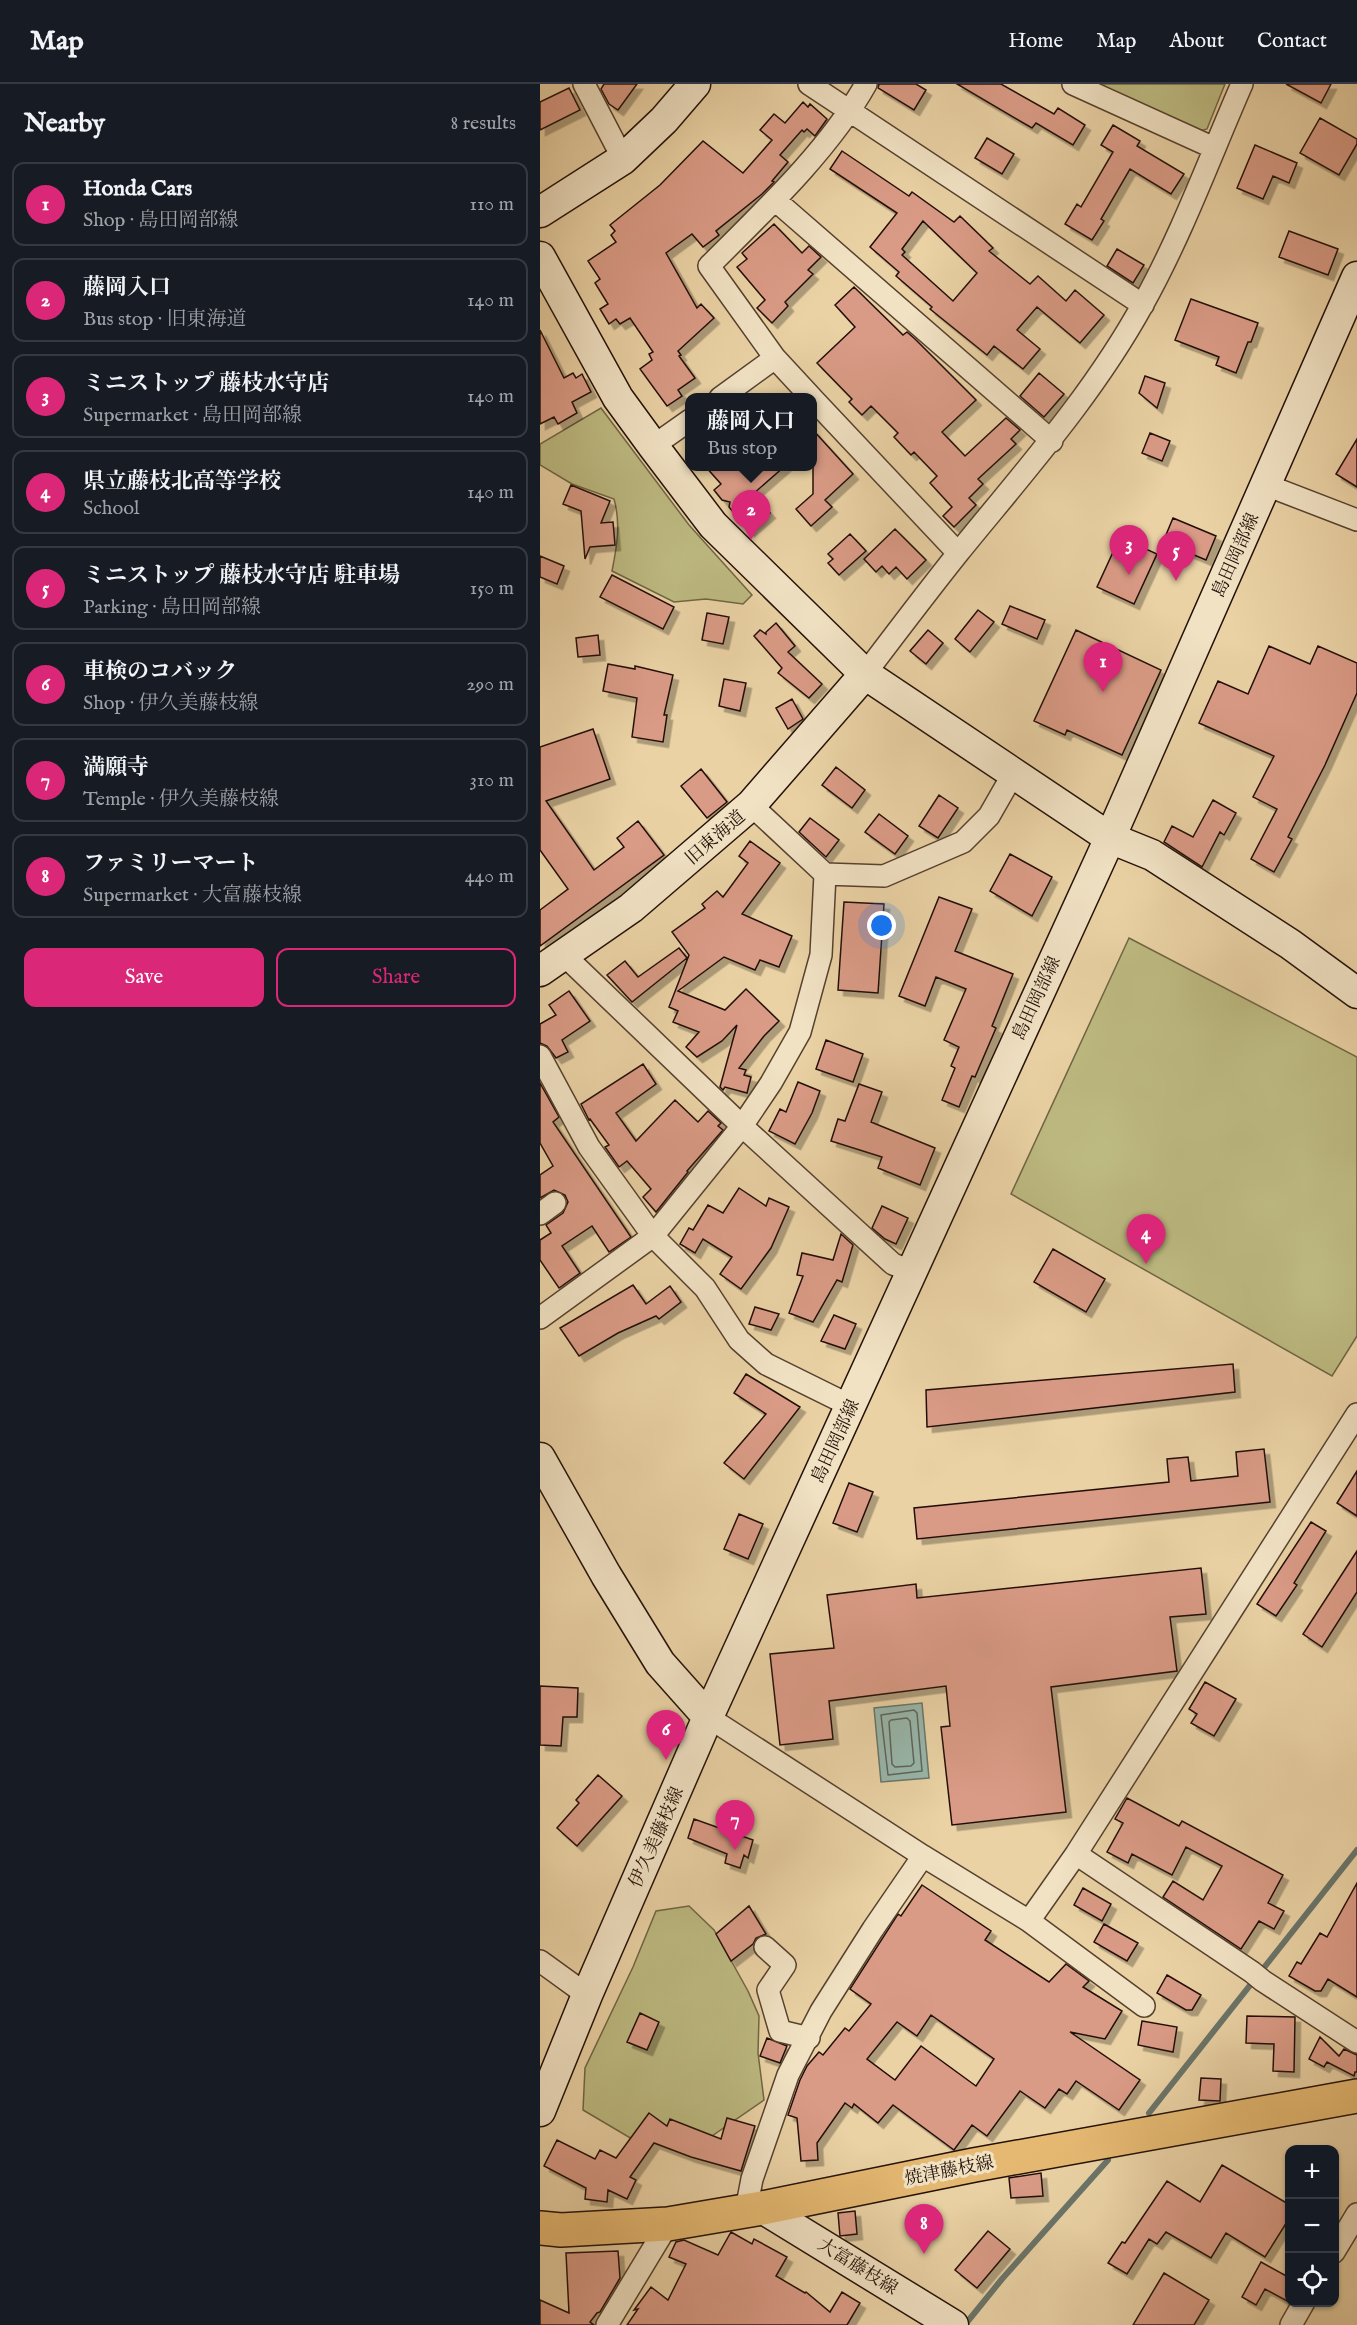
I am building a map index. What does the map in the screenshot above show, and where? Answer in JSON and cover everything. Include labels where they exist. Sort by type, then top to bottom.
[{"type":"main road","points":[[540,212],[623,159],[664,120],[695,84]]},
{"type":"main road","points":[[540,257],[618,398],[713,525],[865,674],[1110,838],[1152,855],[1290,944],[1357,993]]},
{"type":"main road","name":"島田岡部線","points":[[708,1717],[1110,838],[1357,276]]},
{"type":"main road","name":"旧東海道","points":[[552,963],[631,908],[751,806],[865,674]]},
{"type":"main road","points":[[540,1458],[606,1575],[660,1663],[708,1717]]},
{"type":"main road","name":"伊久美藤枝線","points":[[540,2111],[587,1995],[708,1717]]},
{"type":"main road","name":"焼津藤枝線","points":[[540,2229],[561,2230],[668,2224],[974,2165],[1357,2096]]},
{"type":"main road","name":"大富藤枝線","points":[[754,2209],[953,2325]]},
{"type":"street","points":[[584,84],[623,159]]},
{"type":"street","points":[[809,84],[1143,304]]},
{"type":"street","points":[[807,393],[775,358],[709,266],[775,200],[850,112],[866,84]]},
{"type":"street","points":[[1073,84],[1214,148]]},
{"type":"street","points":[[865,674],[958,553],[1052,441],[1090,387],[1143,304],[1178,233],[1242,84]]},
{"type":"street","points":[[775,200],[1052,441]]},
{"type":"street","points":[[727,393],[775,358]]},
{"type":"street","points":[[817,403],[958,553]]},
{"type":"street","points":[[653,447],[685,424]]},
{"type":"street","points":[[1266,485],[1357,520]]},
{"type":"street","points":[[751,806],[825,874],[884,876],[963,842],[989,816],[1013,774]]},
{"type":"street","points":[[540,1318],[653,1236],[742,1126],[771,1083],[800,1032],[821,955],[825,874]]},
{"type":"street","points":[[552,963],[742,1126],[893,1264],[911,1271]]},
{"type":"street","points":[[540,1056],[589,1147],[653,1236],[705,1288],[739,1340],[766,1364],[851,1406]]},
{"type":"street","points":[[1029,1921],[1076,1854],[1357,1414]]},
{"type":"street","points":[[708,1717],[923,1856],[1029,1921],[1144,2006]]},
{"type":"street","points":[[1076,1854],[1357,2042]]},
{"type":"street","points":[[754,2209],[752,2179],[788,2075],[820,2011],[923,1856]]},
{"type":"street","points":[[765,1947],[785,1965],[768,1990],[780,2031],[808,2038]]},
{"type":"street","points":[[540,1961],[587,1995]]},
{"type":"street","points":[[1339,2245],[1357,2214]]},
{"type":"street","points":[[607,2325],[668,2224]]},
{"type":"street","points":[[1291,2325],[1301,2307]]},
{"type":"shaded area","points":[[1092,84],[1225,84],[1207,129],[1200,131]]},
{"type":"shaded area","points":[[601,408],[689,525],[752,595],[743,604],[706,599],[674,602],[612,571],[618,526],[614,499],[572,484],[540,465],[540,444]]},
{"type":"shaded area","points":[[1129,938],[1357,1057],[1357,1336],[1332,1376],[1011,1194]]},
{"type":"shaded area","points":[[689,1906],[714,1930],[748,1991],[759,2016],[758,2053],[764,2100],[709,2138],[632,2139],[583,2110],[585,2068],[633,1967],[656,1911]]},
{"type":"water","points":[[922,1703],[929,1778],[881,1782],[874,1708]]},
{"type":"building","points":[[604,84],[637,84],[618,110],[609,104],[601,89]]},
{"type":"building","points":[[879,84],[916,84],[926,90],[914,110],[878,88]]},
{"type":"building","points":[[957,84],[1001,84],[1054,114],[1058,108],[1085,125],[1073,145],[1036,123],[1032,128]]},
{"type":"building","points":[[1286,84],[1331,84],[1321,103]]},
{"type":"building","points":[[569,88],[580,110],[540,130],[540,102]]},
{"type":"building","points":[[803,102],[808,107],[810,104],[827,119],[815,136],[807,129],[804,132],[802,130],[780,155],[788,162],[772,181],[774,182],[716,231],[719,235],[703,247],[692,234],[666,253],[697,308],[701,304],[714,318],[678,351],[681,355],[679,356],[695,378],[678,390],[682,396],[667,406],[640,369],[652,360],[649,354],[653,352],[630,318],[620,324],[616,319],[609,324],[600,309],[608,304],[595,283],[600,279],[588,261],[616,242],[611,235],[615,231],[610,225],[660,185],[703,141],[743,173],[772,140],[760,130],[774,114],[785,123]]},
{"type":"building","points":[[1320,118],[1357,139],[1357,144],[1339,175],[1300,153]]},
{"type":"building","points":[[1113,125],[1140,141],[1137,146],[1184,174],[1171,194],[1130,169],[1101,219],[1104,221],[1092,240],[1065,224],[1077,204],[1081,207],[1113,152],[1101,145]]},
{"type":"building","points":[[987,138],[1014,154],[1002,174],[975,158]]},
{"type":"building","points":[[1255,145],[1297,163],[1289,183],[1273,176],[1263,199],[1237,188]]},
{"type":"building","points":[[842,151],[909,196],[912,192],[954,222],[960,216],[993,248],[989,251],[1030,284],[1038,276],[1066,301],[1075,290],[1104,315],[1080,343],[1037,307],[1017,330],[1040,349],[1023,369],[994,346],[987,355],[930,309],[932,307],[896,276],[899,272],[870,247],[897,213],[830,169]],"holes":[[[923,221],[977,273],[953,301],[902,255],[905,252],[902,249]]]},
{"type":"building","points":[[774,224],[802,253],[809,246],[821,257],[808,270],[813,274],[785,302],[788,306],[772,323],[757,308],[765,300],[737,267],[747,259],[742,253]]},
{"type":"building","points":[[1289,231],[1338,249],[1328,275],[1279,257]]},
{"type":"building","points":[[1117,249],[1144,265],[1133,283],[1107,266]]},
{"type":"building","points":[[854,287],[903,335],[907,332],[915,339],[976,400],[942,432],[965,456],[1006,418],[1020,430],[1011,439],[1016,444],[978,479],[983,484],[969,498],[976,505],[954,527],[943,516],[952,507],[930,483],[937,476],[914,452],[911,455],[894,437],[898,433],[871,406],[862,415],[849,402],[852,399],[817,363],[855,327],[835,305]]},
{"type":"building","points":[[1191,299],[1258,323],[1236,373],[1216,365],[1219,357],[1175,340]]},
{"type":"building","points":[[540,330],[564,378],[573,373],[576,378],[582,374],[591,392],[572,402],[577,413],[558,424],[554,417],[540,424]]},
{"type":"building","points":[[1039,373],[1064,394],[1044,417],[1020,396]]},
{"type":"building","points":[[1145,376],[1165,383],[1157,408],[1139,393]]},
{"type":"building","points":[[1150,433],[1170,441],[1162,461],[1142,453]]},
{"type":"building","points":[[817,434],[853,474],[825,500],[832,507],[811,526],[796,509],[813,494],[813,471],[817,471]]},
{"type":"building","points":[[1357,439],[1357,487],[1336,474]]},
{"type":"building","points":[[709,471],[779,471],[753,494],[770,513],[749,531],[729,507],[730,502],[722,500],[714,490],[721,484]]},
{"type":"building","points":[[571,485],[610,501],[601,523],[613,522],[615,545],[590,547],[585,559],[581,511],[563,504]]},
{"type":"building","points":[[1173,518],[1216,536],[1206,560],[1163,542]]},
{"type":"building","points":[[895,529],[926,560],[907,579],[896,567],[889,574],[882,566],[876,572],[864,559]]},
{"type":"building","points":[[850,534],[866,551],[839,575],[828,563],[833,559],[828,554]]},
{"type":"building","points":[[1120,537],[1157,554],[1134,604],[1097,587]]},
{"type":"building","points":[[540,556],[564,566],[557,584],[540,577]]},
{"type":"building","points":[[612,575],[674,607],[663,629],[600,597]]},
{"type":"building","points":[[1010,606],[1045,620],[1037,639],[1002,624]]},
{"type":"building","points":[[978,610],[994,622],[970,652],[955,639]]},
{"type":"building","points":[[707,613],[729,617],[723,644],[702,640]]},
{"type":"building","points":[[776,623],[795,646],[788,652],[822,684],[809,698],[778,673],[782,668],[754,636],[760,630],[766,634]]},
{"type":"building","points":[[928,630],[943,643],[926,664],[910,651]]},
{"type":"building","points":[[1076,630],[1161,670],[1122,755],[1067,730],[1065,735],[1034,721]]},
{"type":"building","points":[[598,635],[600,655],[578,657],[576,638]]},
{"type":"building","points":[[1269,646],[1310,664],[1318,646],[1357,663],[1357,693],[1325,765],[1288,837],[1292,839],[1274,872],[1251,859],[1277,809],[1253,797],[1274,756],[1199,723],[1218,681],[1248,694]]},
{"type":"building","points":[[608,664],[635,669],[635,666],[673,675],[664,715],[667,715],[663,742],[632,737],[637,698],[603,691]]},
{"type":"building","points":[[724,679],[746,683],[740,711],[719,706]]},
{"type":"building","points":[[792,699],[803,719],[788,729],[776,708]]},
{"type":"building","points":[[593,729],[610,779],[546,801],[594,870],[624,847],[617,838],[638,821],[664,855],[540,946],[540,910],[568,889],[540,850],[540,747]]},
{"type":"building","points":[[836,767],[865,790],[852,808],[822,785]]},
{"type":"building","points":[[701,769],[727,802],[707,818],[681,786]]},
{"type":"building","points":[[939,795],[958,808],[938,838],[919,826]]},
{"type":"building","points":[[1213,800],[1236,813],[1224,835],[1220,832],[1202,867],[1164,842],[1172,826],[1193,837]]},
{"type":"building","points":[[879,814],[908,836],[895,854],[865,832]]},
{"type":"building","points":[[810,818],[839,840],[826,857],[799,832]]},
{"type":"building","points":[[750,841],[780,863],[742,914],[792,936],[779,967],[760,960],[755,970],[724,957],[678,991],[725,1010],[746,989],[779,1021],[739,1068],[746,1070],[744,1075],[751,1077],[747,1093],[725,1087],[723,1090],[720,1087],[737,1025],[722,1041],[697,1057],[686,1047],[699,1032],[673,1022],[678,1011],[669,1007],[689,955],[672,932],[705,908],[702,904],[717,891],[723,897],[748,863],[739,856]]},
{"type":"building","points":[[1010,854],[1052,877],[1032,916],[990,891]]},
{"type":"building","points":[[939,897],[972,909],[955,951],[1013,974],[992,1026],[996,1028],[959,1107],[942,1100],[955,1068],[951,1066],[959,1047],[944,1040],[966,989],[936,977],[925,1006],[899,996]]},
{"type":"building","points":[[844,902],[884,904],[878,993],[838,990]]},
{"type":"building","points":[[679,948],[687,958],[632,1002],[607,975],[625,961],[638,977]]},
{"type":"building","points":[[569,991],[590,1021],[562,1040],[568,1052],[556,1058],[547,1046],[540,1043],[540,1024],[556,1015],[549,1005]]},
{"type":"building","points":[[826,1040],[863,1054],[853,1082],[816,1069]]},
{"type":"building","points":[[643,1064],[656,1084],[616,1113],[636,1141],[675,1100],[698,1122],[708,1111],[721,1123],[718,1126],[723,1130],[687,1171],[656,1212],[643,1197],[651,1189],[627,1161],[619,1167],[605,1147],[609,1145],[589,1120],[581,1104]]},
{"type":"building","points":[[798,1082],[820,1091],[812,1113],[795,1144],[769,1131],[780,1109],[786,1112]]},
{"type":"building","points":[[540,1083],[559,1117],[553,1122],[631,1237],[609,1252],[592,1226],[562,1246],[580,1273],[559,1288],[540,1260],[540,1240],[551,1233],[546,1225],[563,1213],[568,1202],[565,1195],[554,1190],[540,1198],[540,1175],[553,1166],[540,1143]]},
{"type":"building","points":[[859,1084],[882,1092],[871,1122],[935,1148],[920,1185],[878,1168],[882,1157],[831,1141],[838,1119],[845,1121]]},
{"type":"building","points":[[739,1188],[766,1206],[769,1198],[789,1207],[771,1248],[741,1289],[720,1274],[732,1257],[703,1239],[695,1253],[680,1244],[689,1228],[693,1230],[708,1205],[723,1213]]},
{"type":"building","points":[[882,1206],[908,1218],[896,1244],[885,1239],[872,1228]]},
{"type":"building","points":[[841,1234],[853,1245],[842,1282],[837,1280],[813,1322],[789,1313],[803,1276],[797,1275],[802,1253],[833,1260]]},
{"type":"building","points":[[1053,1249],[1105,1279],[1086,1312],[1034,1282]]},
{"type":"building","points":[[633,1285],[646,1304],[670,1286],[681,1302],[659,1319],[656,1316],[618,1333],[579,1356],[560,1328]]},
{"type":"building","points":[[755,1307],[779,1314],[771,1330],[749,1324]]},
{"type":"building","points":[[834,1315],[856,1324],[845,1349],[821,1341]]},
{"type":"building","points":[[1233,1364],[1235,1392],[927,1427],[926,1390]]},
{"type":"building","points":[[746,1374],[800,1407],[744,1479],[724,1463],[766,1414],[734,1393]]},
{"type":"building","points":[[1264,1449],[1270,1502],[917,1539],[914,1508],[1169,1482],[1167,1459],[1188,1457],[1191,1481],[1238,1476],[1236,1452]]},
{"type":"building","points":[[1357,1471],[1357,1516],[1337,1503]]},
{"type":"building","points":[[849,1483],[873,1492],[857,1532],[833,1523]]},
{"type":"building","points":[[739,1514],[763,1524],[748,1559],[724,1549]]},
{"type":"building","points":[[1311,1522],[1326,1531],[1294,1583],[1297,1585],[1276,1616],[1257,1604]]},
{"type":"building","points":[[1357,1551],[1357,1592],[1322,1647],[1303,1634]]},
{"type":"building","points":[[1201,1568],[1206,1614],[1170,1617],[1177,1671],[1051,1687],[1066,1812],[952,1825],[941,1727],[950,1726],[946,1686],[829,1701],[833,1739],[780,1745],[770,1654],[834,1648],[827,1595],[916,1584],[917,1598]]},
{"type":"building","points":[[1205,1682],[1236,1699],[1214,1736],[1191,1723],[1197,1714],[1189,1709]]},
{"type":"building","points":[[540,1686],[578,1688],[577,1717],[563,1717],[561,1746],[540,1745]]},
{"type":"building","points":[[598,1775],[622,1796],[577,1846],[557,1828],[579,1803],[576,1800]]},
{"type":"building","points":[[1127,1798],[1179,1826],[1182,1821],[1283,1875],[1268,1903],[1284,1911],[1274,1929],[1259,1921],[1241,1949],[1163,1897],[1173,1881],[1203,1900],[1222,1866],[1186,1847],[1172,1875],[1132,1854],[1128,1863],[1107,1852],[1123,1823],[1115,1819]]},
{"type":"building","points":[[694,1819],[753,1840],[748,1858],[744,1855],[740,1868],[725,1863],[727,1854],[688,1838]]},
{"type":"building","points":[[1357,1883],[1357,1997],[1328,1979],[1321,1991],[1315,1991],[1289,1976],[1297,1962],[1301,1964],[1320,1933],[1327,1937]]},
{"type":"building","points":[[922,1885],[991,1931],[985,1940],[1049,1982],[1066,1964],[1089,1981],[1083,1987],[1122,2011],[1105,2039],[1070,2032],[1140,2080],[1119,2110],[1076,2081],[1067,2094],[1059,2089],[1045,2108],[1020,2091],[987,2136],[972,2125],[954,2150],[893,2105],[878,2123],[854,2104],[852,2108],[845,2103],[817,2143],[818,2160],[801,2161],[797,2118],[788,2115],[800,2080],[807,2066],[819,2052],[823,2055],[845,2028],[849,2031],[871,2004],[850,1989],[898,1914],[901,1916]],"holes":[[[931,2015],[994,2059],[976,2086],[921,2046],[895,2080],[867,2059],[897,2022],[917,2036]]]},
{"type":"building","points":[[1083,1888],[1111,1904],[1102,1921],[1074,1905]]},
{"type":"building","points":[[749,1906],[766,1934],[756,1938],[753,1944],[731,1961],[716,1934]]},
{"type":"building","points":[[1104,1924],[1138,1943],[1127,1961],[1094,1942]]},
{"type":"building","points":[[1167,1975],[1201,1995],[1192,2010],[1186,2010],[1157,1993]]},
{"type":"building","points":[[640,2013],[659,2022],[647,2050],[627,2042]]},
{"type":"building","points":[[1247,2016],[1295,2017],[1294,2072],[1273,2071],[1274,2044],[1246,2043]]},
{"type":"building","points":[[1142,2021],[1177,2027],[1173,2052],[1138,2045]]},
{"type":"building","points":[[1320,2037],[1339,2056],[1344,2049],[1357,2055],[1357,2072],[1354,2076],[1327,2062],[1324,2067],[1309,2059]]},
{"type":"building","points":[[767,2038],[787,2046],[780,2063],[760,2056]]},
{"type":"building","points":[[1201,2078],[1221,2079],[1220,2101],[1199,2100]]},
{"type":"building","points":[[649,2113],[667,2126],[670,2119],[721,2139],[727,2118],[755,2126],[741,2171],[691,2157],[654,2143],[630,2177],[636,2180],[627,2199],[608,2190],[607,2202],[585,2199],[586,2188],[544,2166],[557,2140],[595,2159],[600,2150],[616,2158]]},
{"type":"building","points":[[1222,2165],[1285,2202],[1285,2225],[1265,2257],[1226,2233],[1211,2258],[1166,2232],[1157,2244],[1149,2239],[1127,2274],[1108,2263],[1122,2242],[1125,2243],[1167,2181],[1200,2202]]},
{"type":"building","points":[[1041,2173],[1043,2196],[1011,2198],[1009,2178]]},
{"type":"building","points":[[855,2211],[857,2234],[840,2236],[838,2213]]},
{"type":"building","points":[[988,2231],[1010,2249],[977,2288],[955,2270]]},
{"type":"building","points":[[731,2232],[752,2244],[754,2239],[787,2257],[776,2276],[806,2292],[830,2312],[842,2292],[860,2303],[847,2325],[627,2325],[638,2309],[634,2310],[651,2287],[668,2300],[686,2264],[669,2257],[676,2242],[684,2240],[718,2255]]},
{"type":"building","points":[[618,2251],[620,2278],[600,2312],[590,2322],[594,2325],[540,2325],[540,2300],[569,2313],[566,2253]]},
{"type":"building","points":[[1261,2262],[1285,2275],[1285,2300],[1265,2289],[1256,2305],[1242,2297]]},
{"type":"building","points":[[1164,2273],[1209,2300],[1194,2325],[1133,2325]]},
{"type":"waterway","points":[[1149,2113],[1357,1850]]},
{"type":"waterway","points":[[968,2321],[1002,2279],[1108,2160]]},
{"type":"place","name":"藤岡入口","points":[[751,540]]},
{"type":"place","name":"ミニストップ 藤枝水守店","points":[[1129,575]]},
{"type":"place","name":"ミニストップ 藤枝水守店 駐車場","points":[[1176,581]]},
{"type":"place","name":"Honda Cars","points":[[1103,692]]},
{"type":"place","name":"県立藤枝北高等学校","points":[[1146,1264]]},
{"type":"place","name":"車検のコバック","points":[[666,1760]]},
{"type":"place","name":"満願寺","points":[[735,1850]]},
{"type":"place","name":"ファミリーマート","points":[[924,2254]]}]
